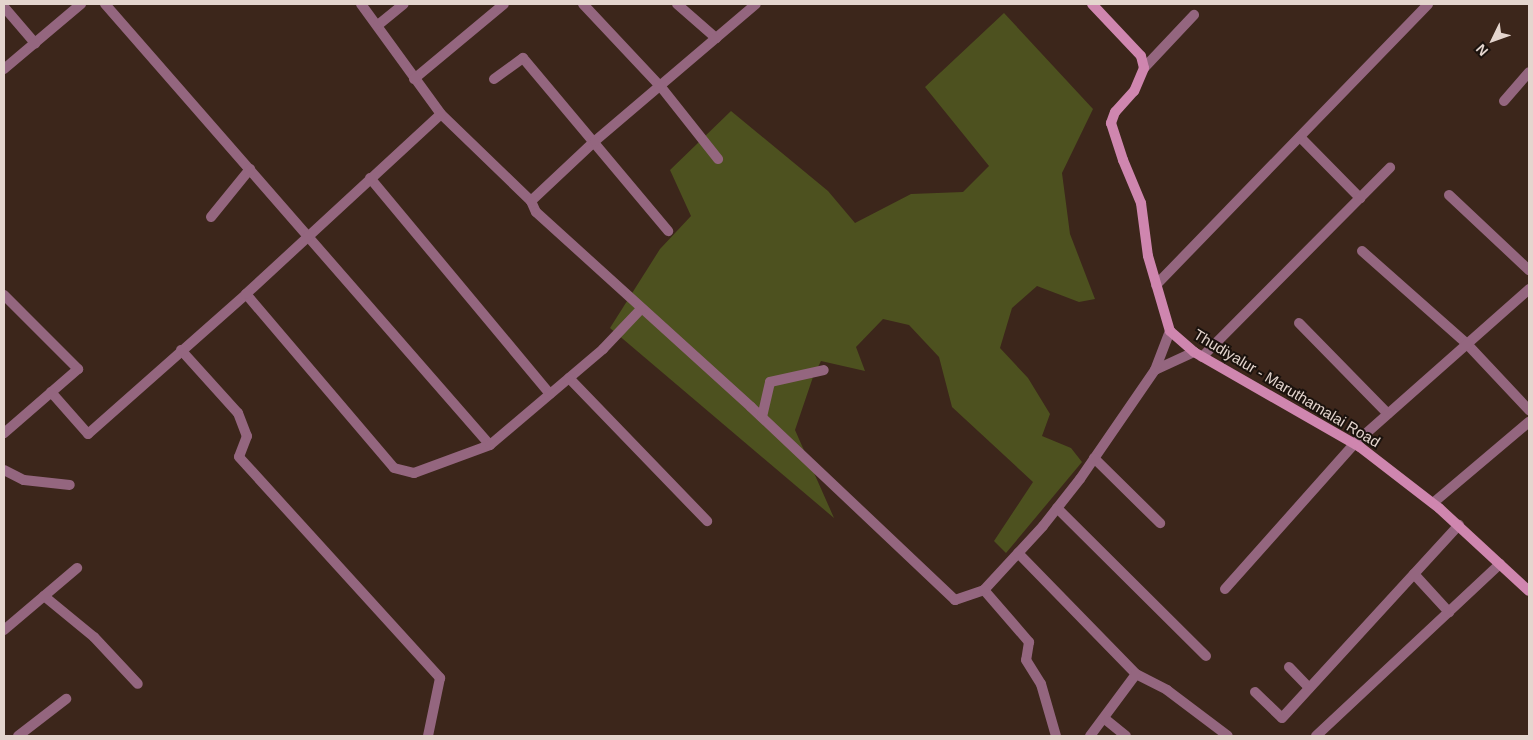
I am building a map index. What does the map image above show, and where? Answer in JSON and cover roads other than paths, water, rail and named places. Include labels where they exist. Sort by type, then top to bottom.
[{"type":"main road","points":[[1092,4],[1141,56],[1144,68]]},
{"type":"main road","name":"Thudiyalur - Maruthamalai Road","points":[[1144,68],[1134,92],[1115,112],[1111,123],[1123,160],[1141,203],[1148,256],[1170,331],[1198,354],[1354,444],[1433,503],[1529,592]]},
{"type":"street","points":[[4,69],[81,4]]},
{"type":"street","points":[[105,4],[490,445]]},
{"type":"street","points":[[361,4],[378,25],[440,114],[531,201],[536,212],[762,417],[955,600],[984,590],[1057,508],[1155,370],[1170,331]]},
{"type":"street","points":[[378,25],[404,4]]},
{"type":"street","points":[[414,79],[504,4]]},
{"type":"street","points":[[583,4],[661,87],[718,159]]},
{"type":"street","points":[[677,4],[716,38]]},
{"type":"street","points":[[531,201],[595,142],[756,4]]},
{"type":"street","points":[[1156,285],[1428,4]]},
{"type":"street","points":[[4,7],[35,43]]},
{"type":"street","points":[[1144,68],[1194,15]]},
{"type":"street","points":[[494,79],[523,58],[668,231]]},
{"type":"street","points":[[1504,101],[1529,72]]},
{"type":"street","points":[[51,392],[88,434],[246,294],[440,114]]},
{"type":"street","points":[[1300,137],[1360,198]]},
{"type":"street","points":[[1155,370],[1198,354],[1390,168]]},
{"type":"street","points":[[211,217],[250,169]]},
{"type":"street","points":[[370,178],[550,394]]},
{"type":"street","points":[[1449,196],[1529,270]]},
{"type":"street","points":[[1362,251],[1466,344],[1529,410]]},
{"type":"street","points":[[1225,589],[1354,444],[1529,289]]},
{"type":"street","points":[[246,294],[394,468],[414,473],[490,445],[603,349],[641,309]]},
{"type":"street","points":[[4,297],[78,369],[4,433]]},
{"type":"street","points":[[1299,323],[1388,414]]},
{"type":"street","points":[[182,350],[238,413],[247,436],[239,457],[440,678],[428,736]]},
{"type":"street","points":[[762,417],[770,382],[824,370]]},
{"type":"street","points":[[568,378],[707,521]]},
{"type":"street","points":[[1433,503],[1529,422]]},
{"type":"street","points":[[1094,458],[1160,523]]},
{"type":"street","points":[[4,470],[24,480],[70,486]]},
{"type":"street","points":[[1057,508],[1206,656]]},
{"type":"street","points":[[1254,692],[1282,718],[1458,525]]},
{"type":"street","points":[[1018,553],[1136,674],[1167,690],[1228,736]]},
{"type":"street","points":[[1316,736],[1500,564]]},
{"type":"street","points":[[4,630],[76,568]]},
{"type":"street","points":[[1414,574],[1449,612]]},
{"type":"street","points":[[984,590],[1029,642],[1026,660],[1041,684],[1056,736]]},
{"type":"street","points":[[44,596],[94,637],[138,684]]},
{"type":"street","points":[[1289,667],[1309,688]]},
{"type":"street","points":[[1090,736],[1105,719],[1136,674]]},
{"type":"street","points":[[18,736],[66,699]]},
{"type":"street","points":[[1105,719],[1126,736]]}]
